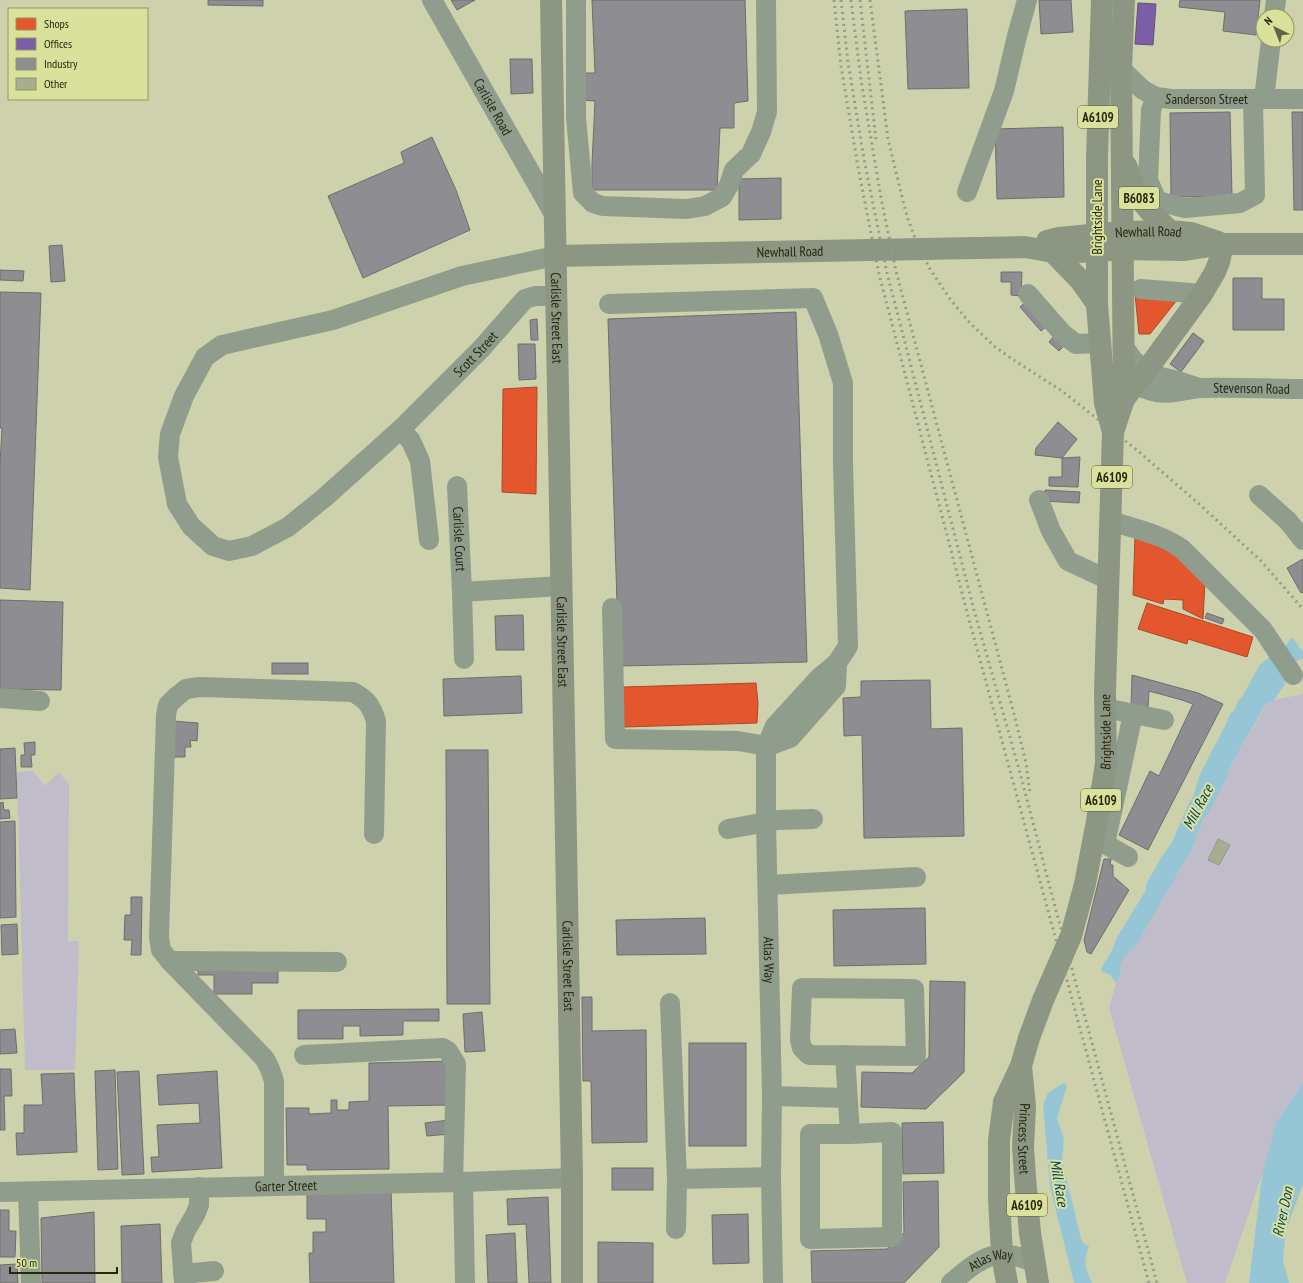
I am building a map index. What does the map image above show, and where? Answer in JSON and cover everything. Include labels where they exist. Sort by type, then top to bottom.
[{"type":"main road","name":"Carlisle Street East","points":[[551,0],[572,1178],[572,1283]]},
{"type":"main road","name":"Brightside Lane","points":[[1102,0],[1096,158],[1098,243],[1097,304],[1104,403],[1114,432]]},
{"type":"main road","name":"Brightside Lane","points":[[1021,1066],[1029,1038],[1043,1000],[1071,936],[1085,884],[1106,763],[1109,580],[1114,432],[1132,382],[1124,347],[1121,69],[1124,0]]},
{"type":"main road","name":"B6083","points":[[1122,156],[1138,196],[1154,216],[1170,232]]},
{"type":"main road","name":"Newhall Road","points":[[555,256],[1025,247],[1059,253],[1098,243],[1170,232],[1190,233],[1223,244]]},
{"type":"main road","name":"Newhall Road","points":[[1025,247],[1058,238],[1098,243]]},
{"type":"main road","name":"Newhall Road","points":[[1122,240],[1183,250],[1223,244],[1303,244]]},
{"type":"main road","points":[[1132,382],[1202,294],[1215,272],[1223,244]]},
{"type":"main road","points":[[1053,252],[1080,280],[1097,304]]},
{"type":"main road","name":"A6109","points":[[1007,1283],[1002,1254],[999,1140],[1004,1102],[1021,1066]]},
{"type":"main road","name":"Princess Street","points":[[1021,1066],[1025,1106],[1023,1132],[1025,1177],[1036,1273]]},
{"type":"street","name":"Carlisle Road","points":[[432,0],[554,214]]},
{"type":"street","points":[[576,0],[576,118],[583,193],[593,203],[603,206],[688,209],[705,206],[722,197],[729,185],[734,170],[751,154],[761,132],[767,112],[766,0]]},
{"type":"street","points":[[967,192],[1004,91],[1027,0]]},
{"type":"street","points":[[1164,98],[1151,110],[1148,180],[1157,201],[1185,208],[1240,203],[1255,195],[1258,99],[1269,48]]},
{"type":"street","name":"Sanderson Street","points":[[1121,69],[1143,90],[1164,98],[1303,99]]},
{"type":"street","name":"Scott Street","points":[[555,256],[462,276],[333,320],[222,345],[205,357],[184,396],[170,434],[168,458],[177,504],[191,526],[213,546],[229,551],[252,546],[288,526],[324,498],[401,429],[481,349],[525,299],[534,296],[556,296]]},
{"type":"street","points":[[1140,289],[1202,294]]},
{"type":"street","points":[[1028,294],[1063,334],[1076,344],[1101,349]]},
{"type":"street","points":[[609,304],[813,298],[828,334],[843,384],[843,464],[848,646],[837,663],[819,678],[775,726],[766,755],[742,741],[615,739],[612,608]]},
{"type":"street","name":"Stevenson Road","points":[[1101,349],[1132,382],[1162,377],[1199,388],[1303,389]]},
{"type":"street","points":[[401,429],[411,441],[420,461],[429,540]]},
{"type":"street","name":"Carlisle Court","points":[[457,486],[464,659]]},
{"type":"street","points":[[1259,495],[1288,521],[1303,540]]},
{"type":"street","points":[[1039,500],[1051,531],[1068,561],[1109,580]]},
{"type":"street","points":[[1111,521],[1158,536],[1172,542],[1182,549],[1254,620],[1272,641],[1293,675]]},
{"type":"street","name":"Carlisle Court","points":[[462,592],[561,586]]},
{"type":"street","points":[[274,1185],[274,1081],[270,1069],[265,1059],[161,950],[159,937],[166,715],[168,705],[186,689],[199,687],[353,692],[362,698],[372,708],[376,721],[374,834]]},
{"type":"street","points":[[0,698],[40,701]]},
{"type":"street","points":[[1106,708],[1164,720]]},
{"type":"street","points":[[1128,857],[1105,844],[1133,714]]},
{"type":"street","name":"Atlas Way","points":[[766,755],[772,1096],[771,1177],[773,1283]]},
{"type":"street","points":[[728,829],[778,820],[813,818]]},
{"type":"street","points":[[768,885],[916,877]]},
{"type":"street","points":[[170,961],[337,962]]},
{"type":"street","points":[[802,988],[914,989],[916,1056],[845,1055],[810,1055],[802,1048],[800,1040],[802,988]]},
{"type":"street","points":[[670,1003],[677,1179],[676,1229]]},
{"type":"street","points":[[304,1055],[443,1048],[448,1051],[456,1064],[458,1182],[464,1235],[465,1283]]},
{"type":"street","points":[[845,1055],[850,1134]]},
{"type":"street","points":[[772,1096],[848,1098]]},
{"type":"street","points":[[892,1132],[892,1237],[810,1239],[810,1134],[850,1134],[892,1132]]},
{"type":"street","points":[[677,1179],[771,1177]]},
{"type":"street","name":"Garter Street","points":[[0,1192],[458,1182],[572,1178]]},
{"type":"street","points":[[199,1187],[198,1205],[195,1215],[185,1232],[181,1243],[184,1279],[214,1271]]},
{"type":"street","points":[[28,1192],[31,1283]]},
{"type":"street","name":"Atlas Way","points":[[951,1283],[981,1259],[1002,1254],[1025,1258],[1036,1273]]},
{"type":"shaded area","points":[[1303,694],[1303,1083],[1276,1122],[1262,1175],[1225,1283],[1187,1283],[1109,1008],[1116,983],[1121,974],[1120,968],[1122,962],[1130,950],[1134,949],[1192,849],[1204,818],[1209,813],[1228,775],[1229,769],[1266,705],[1274,700]]},
{"type":"shaded area","points":[[33,771],[45,786],[59,772],[69,785],[68,941],[79,941],[75,1070],[25,1070],[17,772]]},
{"type":"water","name":"Mill Race","points":[[1303,630],[1303,658],[1292,665],[1286,676],[1285,685],[1274,700],[1265,705],[1229,769],[1228,775],[1209,813],[1204,818],[1192,849],[1134,949],[1130,950],[1122,962],[1120,968],[1121,974],[1116,983],[1110,975],[1103,972],[1101,969],[1112,950],[1117,937],[1146,890],[1146,884],[1171,844],[1193,797],[1200,774],[1230,714],[1235,709],[1238,701],[1242,697],[1259,666],[1274,653],[1286,646],[1290,639]]},
{"type":"water","name":"River Don","points":[[1303,1083],[1303,1184],[1286,1230],[1283,1260],[1289,1283],[1249,1283],[1262,1175],[1276,1122]]},
{"type":"water","name":"Mill Race","points":[[1062,1084],[1067,1086],[1057,1118],[1064,1139],[1062,1160],[1081,1239],[1084,1244],[1089,1246],[1085,1261],[1092,1283],[1074,1283],[1050,1187],[1043,1105],[1048,1093]]},
{"type":"pier","points":[[1303,628],[1303,652],[1291,636]]},
{"type":"building: Shops","points":[[1135,294],[1181,295],[1150,334],[1139,334]]},
{"type":"building: Shops","points":[[537,387],[536,494],[502,492],[503,389]]},
{"type":"building: Shops","points":[[1135,536],[1184,559],[1205,582],[1203,619],[1183,609],[1183,600],[1164,599],[1163,604],[1133,595]]},
{"type":"building: Shops","points":[[1147,603],[1253,637],[1247,657],[1188,639],[1187,644],[1138,629]]},
{"type":"building: Shops","points":[[756,683],[758,703],[757,723],[624,727],[623,687]]},
{"type":"building: Offices","points":[[1138,3],[1156,4],[1153,45],[1135,44]]},
{"type":"building: Industry","points":[[208,0],[263,0],[263,6],[208,5]]},
{"type":"building: Industry","points":[[451,0],[475,0],[457,10]]},
{"type":"building: Industry","points":[[592,0],[745,0],[748,101],[734,103],[734,128],[720,128],[717,190],[592,190],[595,101],[579,100],[579,73],[595,73]]},
{"type":"building: Industry","points":[[1039,0],[1071,0],[1073,32],[1041,34]]},
{"type":"building: Industry","points":[[1180,0],[1260,0],[1259,8],[1255,8],[1255,35],[1223,31],[1225,12],[1179,7]]},
{"type":"building: Industry","points":[[967,9],[969,88],[908,89],[905,11]]},
{"type":"building: Industry","points":[[510,59],[532,59],[533,93],[511,94]]},
{"type":"building: Industry","points":[[1230,112],[1232,196],[1171,197],[1170,113]]},
{"type":"building: Industry","points":[[1292,112],[1303,112],[1303,210],[1294,210]]},
{"type":"building: Industry","points":[[1063,127],[1064,197],[997,199],[995,129]]},
{"type":"building: Industry","points":[[432,137],[456,190],[470,230],[363,278],[328,196],[404,163],[401,152]]},
{"type":"building: Industry","points":[[781,178],[781,219],[739,220],[739,179]]},
{"type":"building: Industry","points":[[62,245],[65,281],[51,282],[49,246]]},
{"type":"building: Industry","points":[[0,270],[24,271],[23,281],[0,280]]},
{"type":"building: Industry","points":[[1001,272],[1022,272],[1021,296],[1011,295],[1011,282],[1001,282]]},
{"type":"building: Industry","points":[[1233,278],[1262,278],[1262,299],[1284,299],[1284,330],[1233,330]]},
{"type":"building: Industry","points":[[0,292],[41,293],[30,590],[0,588],[0,464],[2,428],[0,428]]},
{"type":"building: Industry","points":[[1026,302],[1047,326],[1041,331],[1020,307]]},
{"type":"building: Industry","points":[[796,312],[807,662],[619,666],[608,319]]},
{"type":"building: Industry","points":[[537,319],[538,340],[531,340],[530,320]]},
{"type":"building: Industry","points":[[1193,333],[1204,341],[1181,372],[1170,364]]},
{"type":"building: Industry","points":[[1055,335],[1065,345],[1059,351],[1049,342]]},
{"type":"building: Industry","points":[[518,344],[535,344],[536,379],[519,380]]},
{"type":"building: Industry","points":[[1058,422],[1077,439],[1062,458],[1035,455],[1036,448]]},
{"type":"building: Industry","points":[[1080,457],[1078,487],[1049,486],[1049,477],[1062,477],[1062,458]]},
{"type":"building: Industry","points":[[1045,490],[1080,492],[1079,503],[1044,501]]},
{"type":"building: Industry","points":[[1303,559],[1303,592],[1301,593],[1287,568]]},
{"type":"building: Industry","points":[[0,600],[63,602],[61,690],[0,689]]},
{"type":"building: Industry","points":[[1207,613],[1224,619],[1222,624],[1205,618]]},
{"type":"building: Industry","points":[[523,615],[524,650],[496,650],[495,616]]},
{"type":"building: Industry","points":[[272,663],[308,663],[308,674],[272,674]]},
{"type":"building: Industry","points":[[1132,675],[1198,693],[1223,704],[1148,850],[1119,835],[1150,771],[1159,776],[1193,704],[1149,691],[1148,709],[1131,708]]},
{"type":"building: Industry","points":[[521,676],[522,713],[444,716],[443,679]]},
{"type":"building: Industry","points":[[930,680],[931,729],[962,728],[964,836],[864,838],[862,735],[844,736],[843,698],[861,697],[861,681]]},
{"type":"building: Industry","points":[[172,721],[198,723],[197,741],[190,740],[191,747],[185,747],[185,757],[172,757]]},
{"type":"building: Industry","points":[[35,742],[35,755],[31,755],[32,767],[21,767],[21,755],[25,755],[24,743]]},
{"type":"building: Industry","points":[[15,748],[17,798],[0,799],[0,749]]},
{"type":"building: Industry","points":[[446,750],[488,750],[490,1004],[447,1004]]},
{"type":"building: Industry","points":[[3,802],[4,810],[9,810],[10,818],[0,819],[0,803]]},
{"type":"building: Industry","points":[[15,821],[16,917],[0,918],[0,822]]},
{"type":"building: Industry","points":[[1104,859],[1111,859],[1110,865],[1113,865],[1113,876],[1129,890],[1091,954],[1087,952],[1084,940]]},
{"type":"building: Industry","points":[[131,897],[142,897],[141,955],[131,955],[132,940],[124,940],[125,915],[131,915]]},
{"type":"building: Industry","points":[[925,908],[926,964],[834,966],[833,910]]},
{"type":"building: Industry","points":[[705,918],[706,954],[617,955],[616,920]]},
{"type":"building: Industry","points":[[17,924],[18,954],[2,955],[1,925]]},
{"type":"building: Industry","points":[[198,968],[278,968],[278,983],[252,983],[252,994],[214,994],[214,975],[198,975]]},
{"type":"building: Industry","points":[[930,981],[965,982],[964,1072],[926,1109],[861,1107],[862,1072],[912,1073],[929,1057]]},
{"type":"building: Industry","points":[[582,997],[592,997],[592,1031],[646,1030],[647,1142],[592,1143],[591,1081],[583,1081]]},
{"type":"building: Industry","points":[[439,1009],[439,1021],[403,1021],[403,1035],[360,1036],[360,1026],[343,1026],[343,1039],[298,1039],[298,1010]]},
{"type":"building: Industry","points":[[482,1012],[485,1051],[465,1052],[463,1014]]},
{"type":"building: Industry","points":[[15,1029],[17,1053],[0,1054],[0,1030]]},
{"type":"building: Industry","points":[[689,1043],[746,1043],[746,1146],[689,1146]]},
{"type":"building: Industry","points":[[452,1061],[452,1105],[388,1106],[389,1169],[307,1170],[307,1165],[287,1165],[286,1108],[309,1108],[309,1114],[331,1113],[331,1100],[337,1100],[337,1110],[349,1110],[349,1102],[369,1101],[369,1063]]},
{"type":"building: Industry","points":[[0,1069],[11,1069],[12,1096],[4,1096],[5,1130],[0,1130]]},
{"type":"building: Industry","points":[[115,1070],[118,1169],[98,1170],[95,1071]]},
{"type":"building: Industry","points":[[139,1071],[144,1174],[122,1175],[117,1072]]},
{"type":"building: Industry","points":[[217,1071],[222,1168],[152,1172],[151,1157],[159,1157],[157,1125],[200,1123],[199,1103],[159,1105],[157,1075]]},
{"type":"building: Industry","points":[[74,1073],[77,1152],[17,1155],[16,1133],[24,1133],[24,1105],[43,1105],[41,1074]]},
{"type":"building: Industry","points":[[449,1120],[450,1134],[427,1136],[425,1123]]},
{"type":"building: Industry","points":[[943,1122],[944,1173],[903,1174],[902,1123]]},
{"type":"building: Industry","points":[[612,1168],[653,1168],[653,1190],[612,1190]]},
{"type":"building: Industry","points":[[938,1181],[939,1247],[904,1283],[812,1283],[811,1251],[887,1249],[904,1233],[903,1182]]},
{"type":"building: Industry","points":[[391,1189],[394,1283],[310,1283],[309,1253],[313,1253],[313,1232],[326,1232],[326,1219],[307,1219],[307,1192]]},
{"type":"building: Industry","points":[[548,1197],[551,1283],[529,1283],[526,1224],[508,1225],[507,1199]]},
{"type":"building: Industry","points":[[0,1210],[9,1210],[9,1231],[16,1231],[15,1257],[0,1257]]},
{"type":"building: Industry","points":[[94,1212],[95,1283],[42,1283],[41,1218]]},
{"type":"building: Industry","points":[[748,1214],[749,1263],[713,1264],[712,1215]]},
{"type":"building: Industry","points":[[160,1224],[162,1283],[122,1283],[121,1226]]},
{"type":"building: Industry","points":[[515,1233],[517,1283],[488,1283],[486,1235]]},
{"type":"building: Industry","points":[[598,1242],[653,1243],[653,1283],[598,1283]]},
{"type":"building: Industry","points":[[17,1264],[18,1283],[0,1283],[0,1265]]},
{"type":"building: Other","points":[[1218,839],[1230,845],[1219,865],[1208,860]]},
{"type":"railway","points":[[834,0],[841,66],[858,167],[879,274],[967,612],[1149,1283]]},
{"type":"railway","points":[[841,0],[848,62],[864,159],[887,273],[974,610],[1019,769],[1157,1283]]},
{"type":"railway","points":[[851,0],[861,80],[881,198],[896,271],[1014,714],[1026,763],[1030,793]]},
{"type":"railway","points":[[860,0],[876,140]]},
{"type":"railway","points":[[870,0],[888,139],[904,205],[918,246],[930,269],[950,299],[968,321],[994,346],[1062,391],[1138,451],[1198,503],[1260,560],[1303,609]]}]
